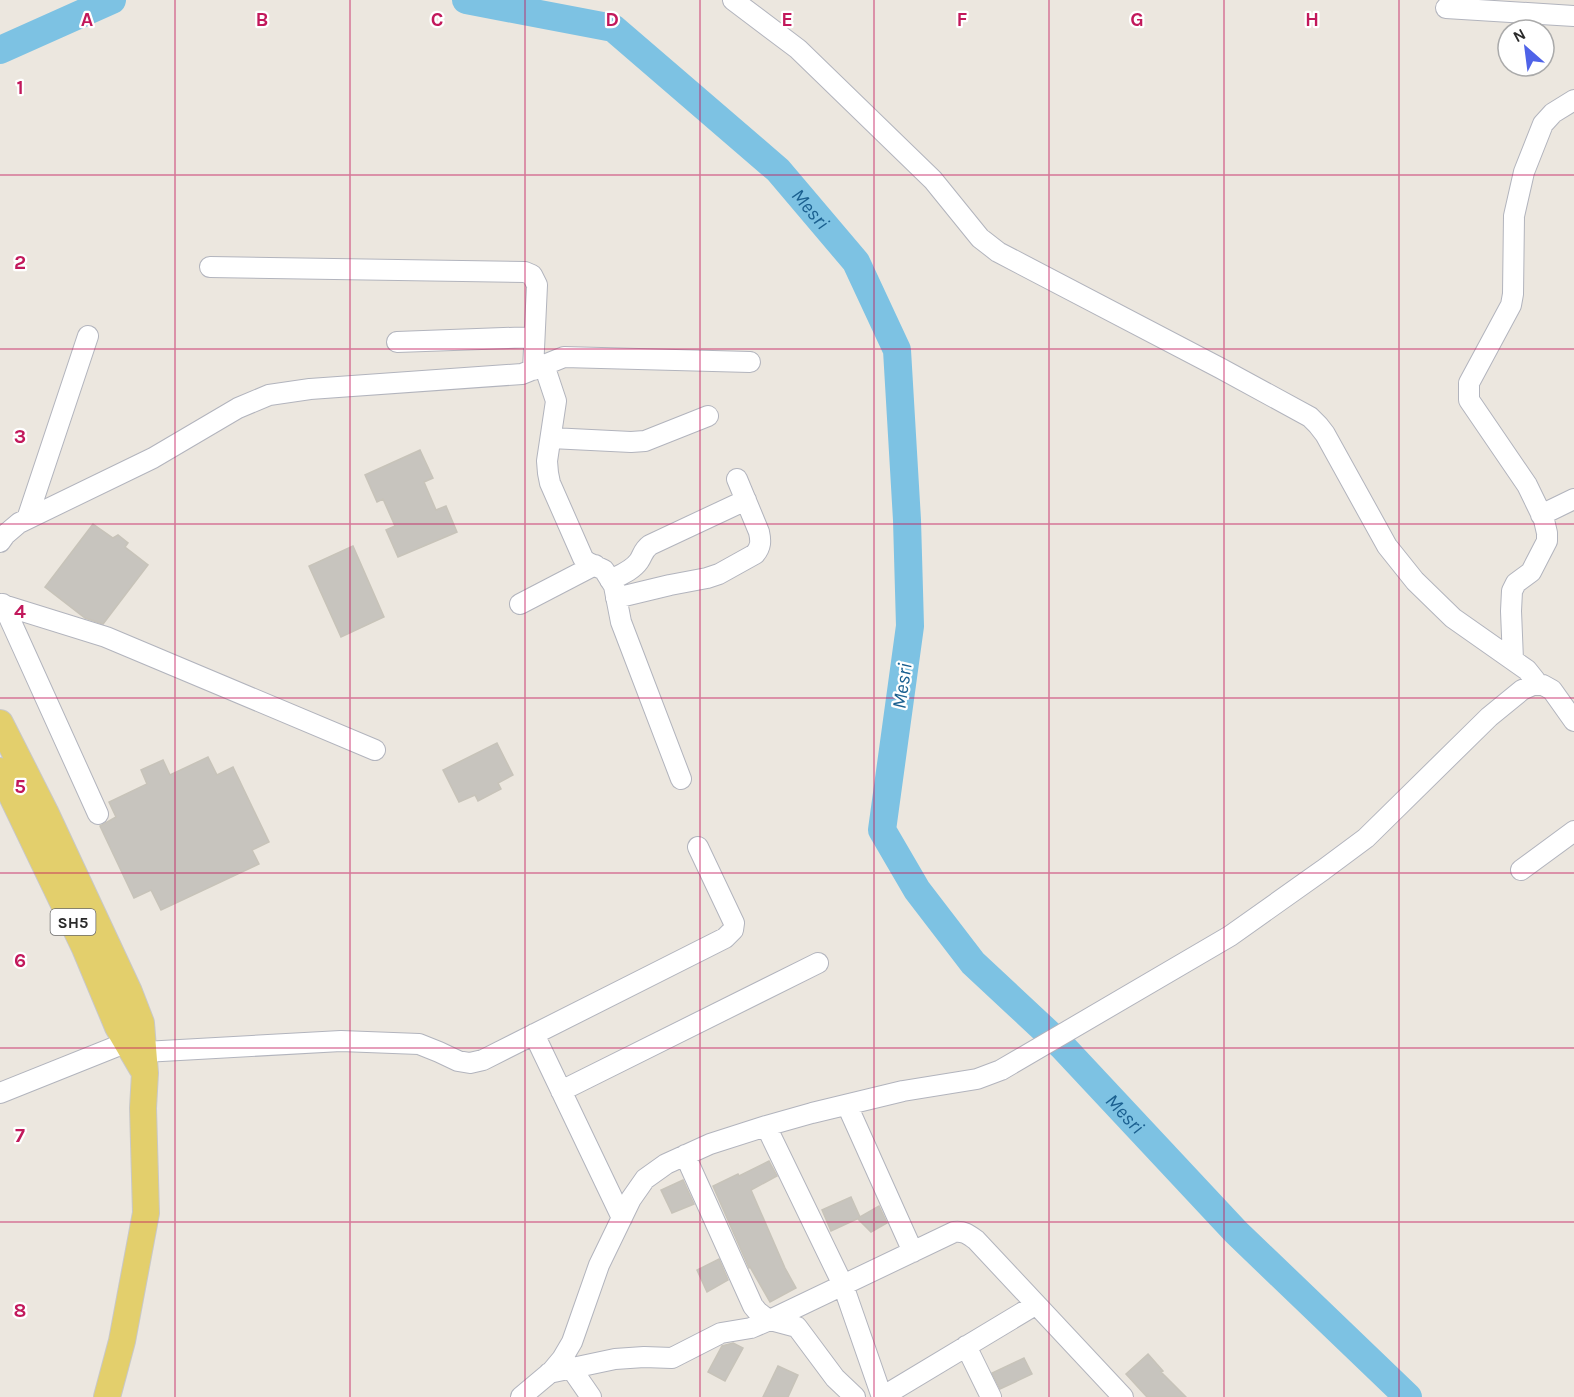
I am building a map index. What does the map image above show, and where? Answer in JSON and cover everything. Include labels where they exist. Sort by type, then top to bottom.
[{"type":"main road","name":"SH5","points":[[0,723],[45,812],[129,992],[141,1023],[140,1051]]},
{"type":"main road","name":"SH5","points":[[0,771],[85,948],[118,1028],[140,1051]]},
{"type":"main road","points":[[113,1392],[146,1213],[140,1051]]},
{"type":"street","points":[[733,0],[798,49],[933,180],[980,238],[998,252],[1310,417],[1325,434],[1387,546],[1415,581],[1454,618],[1527,670],[1537,684]]},
{"type":"street","points":[[1446,8],[1574,16]]},
{"type":"street","points":[[1513,660],[1511,611],[1514,587],[1531,572],[1547,541],[1547,533],[1527,485],[1473,408],[1468,390],[1469,383],[1511,305],[1514,216],[1524,172],[1543,124],[1553,113],[1574,100]]},
{"type":"street","points":[[210,267],[525,272],[532,275],[537,285],[534,338],[538,368],[556,401],[547,461],[550,483],[583,558],[604,570],[613,589],[621,622],[681,779]]},
{"type":"street","points":[[27,519],[88,336]]},
{"type":"street","points":[[397,342],[534,338]]},
{"type":"street","points":[[0,542],[19,523],[153,458],[238,408],[269,395],[310,389],[522,374],[564,357],[750,362]]},
{"type":"street","points":[[551,438],[645,441],[708,416]]},
{"type":"street","points":[[613,589],[670,585],[707,578],[750,557],[759,549],[761,541],[737,479]]},
{"type":"street","points":[[1541,514],[1574,499]]},
{"type":"street","points":[[613,589],[638,563],[643,551],[650,546],[746,500]]},
{"type":"street","points":[[520,604],[595,565]]},
{"type":"street","points":[[1,604],[106,637],[375,750]]},
{"type":"street","points":[[1,604],[98,814]]},
{"type":"street","points":[[521,1397],[562,1359],[572,1342],[598,1265],[631,1199],[645,1179],[666,1164],[710,1144],[766,1126],[903,1092],[977,1079],[1001,1070],[1239,930],[1323,870],[1366,838],[1490,717],[1522,690],[1537,684],[1552,690],[1574,721]]},
{"type":"street","points":[[1521,870],[1574,831]]},
{"type":"street","points":[[0,1094],[140,1051],[341,1041],[391,1042],[419,1044],[458,1061],[470,1063],[483,1059],[726,938],[733,930],[734,924],[698,847]]},
{"type":"street","points":[[561,1090],[818,963]]},
{"type":"street","points":[[534,1034],[622,1218]]},
{"type":"street","points":[[847,1105],[913,1252]]},
{"type":"street","points":[[766,1126],[843,1285],[882,1397],[1035,1305]]},
{"type":"street","points":[[685,1155],[753,1306],[767,1318],[797,1327],[835,1378],[854,1397]]},
{"type":"street","points":[[549,1373],[615,1359],[672,1358],[721,1333],[751,1328],[954,1232],[961,1231],[968,1234],[1123,1397]]},
{"type":"street","points":[[966,1346],[991,1397]]},
{"type":"street","points":[[571,1368],[591,1397]]},
{"type":"building","points":[[420,450],[433,478],[424,482],[436,510],[446,506],[457,532],[398,557],[386,530],[395,526],[383,499],[377,502],[365,475]]},
{"type":"building","points":[[93,524],[113,538],[118,535],[128,543],[125,547],[148,565],[103,624],[85,618],[45,587]]},
{"type":"building","points":[[353,546],[384,617],[341,637],[309,566]]},
{"type":"building","points":[[497,743],[513,775],[498,783],[501,789],[478,801],[475,795],[459,802],[443,770]]},
{"type":"building","points":[[208,757],[217,775],[233,767],[269,842],[252,850],[259,864],[161,910],[151,890],[134,898],[100,826],[116,817],[109,802],[147,784],[141,770],[163,760],[170,775]]},
{"type":"building","points":[[769,1161],[777,1176],[751,1190],[796,1288],[770,1302],[749,1268],[713,1186]]},
{"type":"building","points":[[683,1180],[694,1204],[672,1213],[661,1190]]},
{"type":"building","points":[[851,1197],[860,1217],[879,1206],[887,1223],[871,1232],[859,1218],[831,1231],[822,1210]]},
{"type":"building","points":[[719,1259],[728,1280],[707,1292],[697,1270]]},
{"type":"building","points":[[733,1343],[743,1348],[725,1381],[708,1372],[722,1346]]},
{"type":"building","points":[[1148,1354],[1163,1371],[1161,1372],[1186,1397],[1147,1397],[1126,1374]]},
{"type":"building","points":[[1024,1358],[1032,1374],[1000,1389],[992,1373]]},
{"type":"building","points":[[778,1366],[798,1375],[788,1397],[763,1397]]},
{"type":"waterway","name":"Mesri","points":[[0,50],[112,0]]},
{"type":"waterway","name":"Mesri","points":[[466,0],[613,28],[778,170],[856,262],[897,350],[907,520],[910,626],[882,830],[917,890],[973,963],[1062,1046],[1236,1232],[1408,1397]]}]
